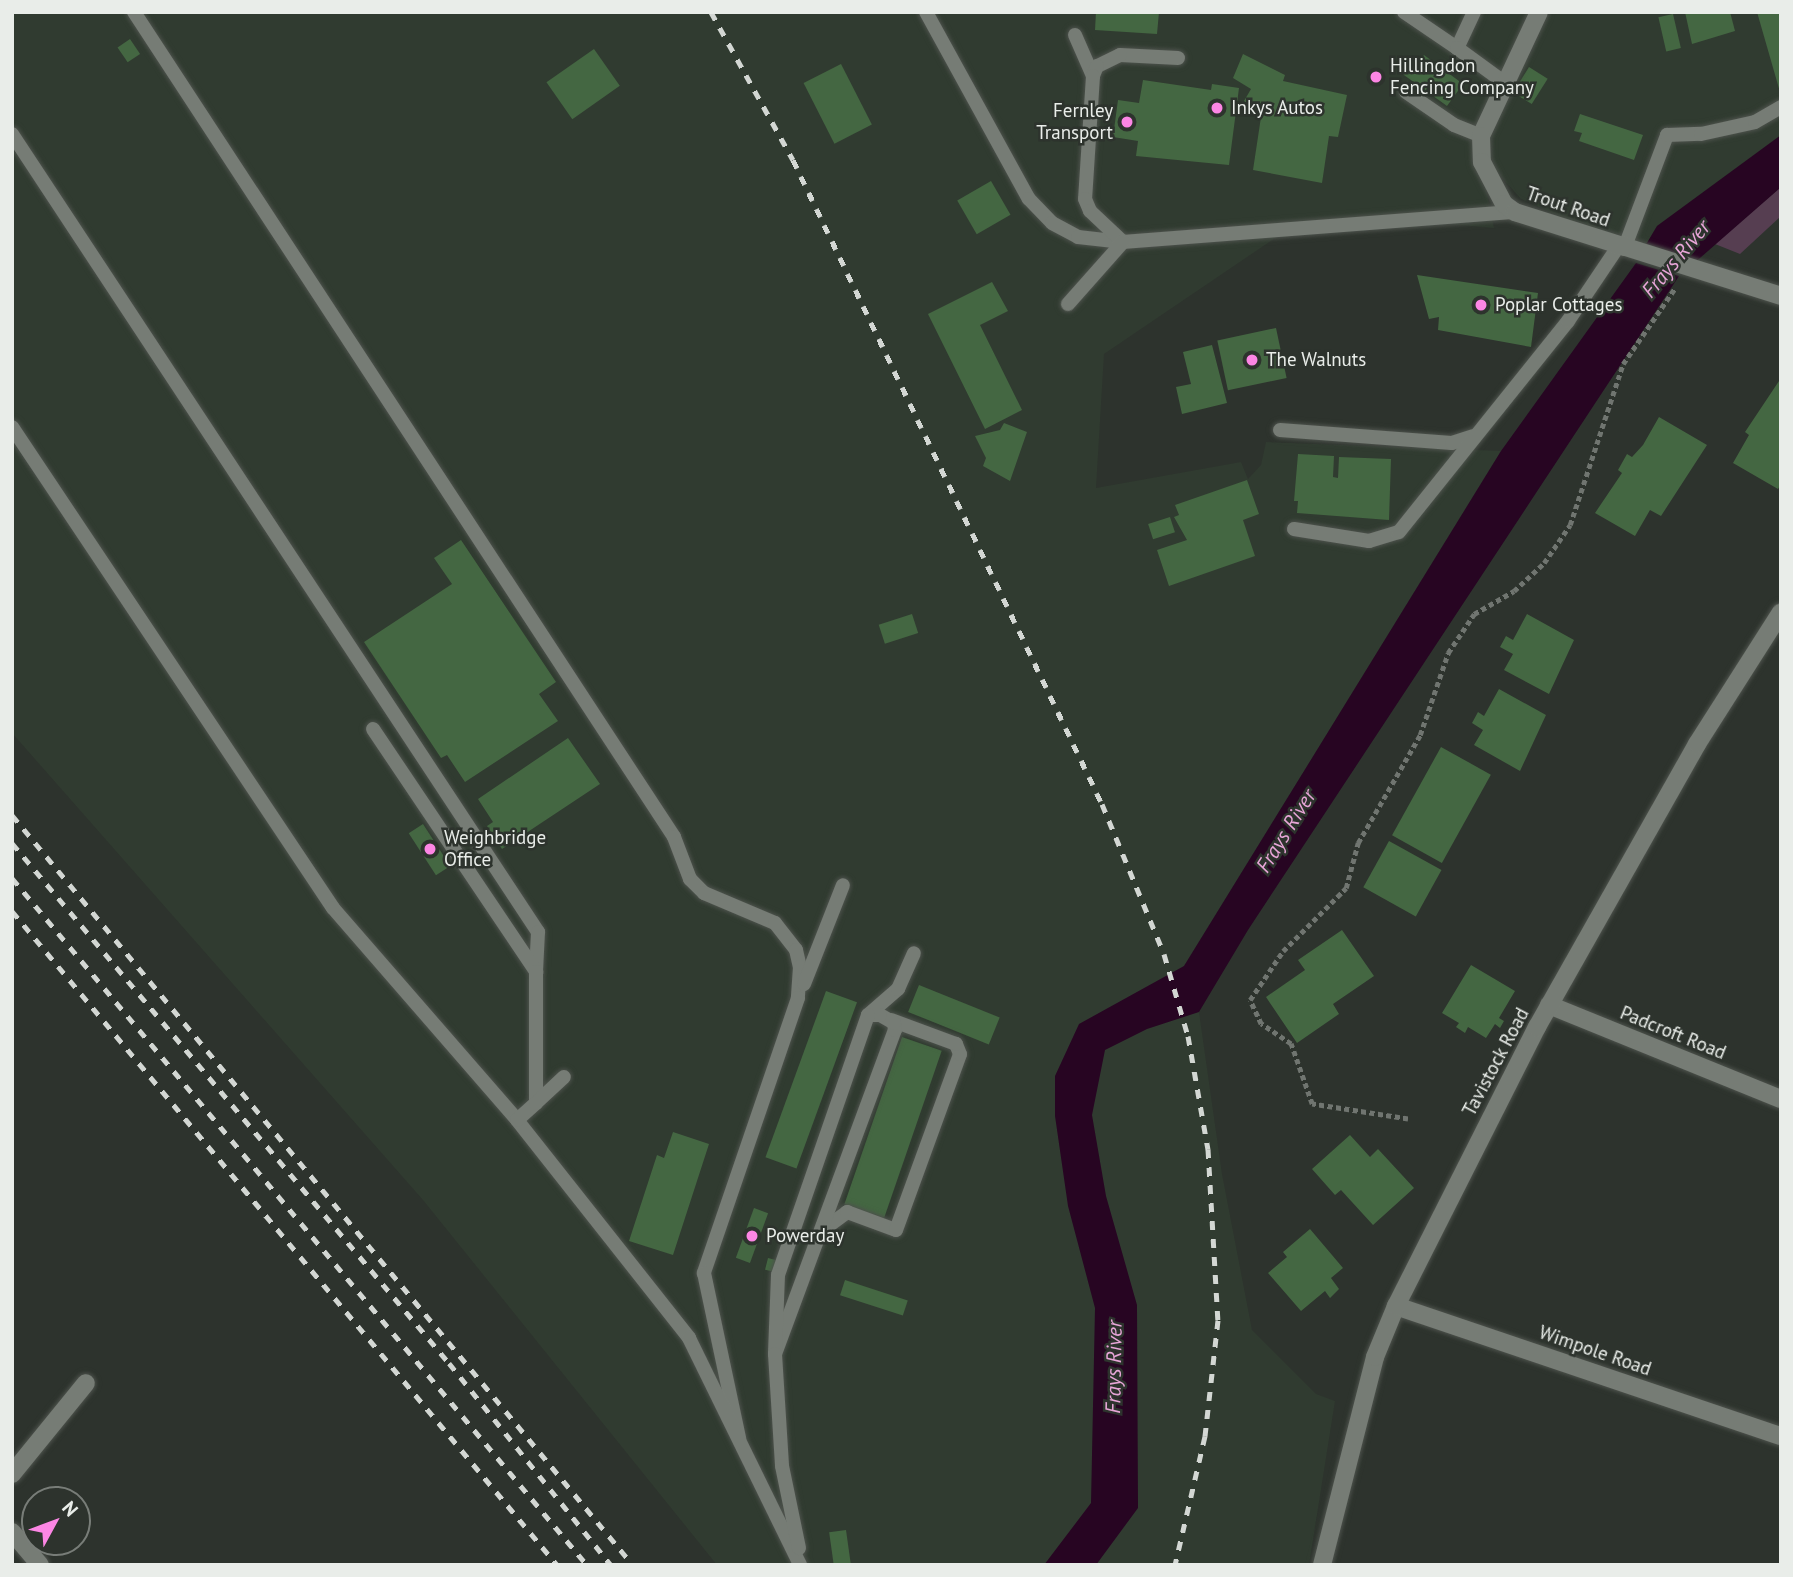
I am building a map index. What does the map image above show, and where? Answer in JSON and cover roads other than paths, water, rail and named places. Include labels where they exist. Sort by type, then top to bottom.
[{"type":"street","points":[[1482,136],[1539,12]]},
{"type":"street","name":"Trout Road","points":[[1482,136],[1487,176],[1499,198],[1515,212],[1621,248],[1781,296]]},
{"type":"street","name":"Tavistock Road","points":[[1322,1565],[1375,1357],[1396,1306],[1549,1005],[1697,744],[1779,618]]},
{"type":"street","name":"Padcroft Road","points":[[1549,1005],[1781,1099]]},
{"type":"street","name":"Wimpole Road","points":[[1396,1306],[1781,1436]]},
{"type":"street","points":[[12,1474],[86,1383]]},
{"type":"street","points":[[12,1532],[40,1565]]},
{"type":"lane","points":[[134,12],[666,825],[685,857],[690,879],[704,893],[764,917],[788,937],[800,967],[798,998]]},
{"type":"lane","points":[[926,12],[1029,199],[1052,223],[1078,237],[1123,242],[1515,212]]},
{"type":"lane","points":[[1404,12],[1505,83]]},
{"type":"lane","points":[[1457,48],[1474,12]]},
{"type":"lane","points":[[1076,35],[1093,76]]},
{"type":"lane","points":[[1123,242],[1090,211],[1085,199],[1093,76],[1097,66],[1120,55],[1178,58]]},
{"type":"lane","points":[[1406,92],[1454,125],[1482,136]]},
{"type":"lane","points":[[1294,528],[1369,541],[1392,537],[1568,321],[1621,248],[1667,135],[1701,134],[1755,122],[1781,107]]},
{"type":"lane","points":[[12,134],[538,932],[536,1103]]},
{"type":"lane","points":[[1068,304],[1123,242]]},
{"type":"lane","points":[[12,427],[333,908],[517,1121],[689,1338],[801,1565]]},
{"type":"lane","points":[[1280,430],[1452,443],[1475,436]]},
{"type":"lane","points":[[373,729],[536,972]]},
{"type":"lane","points":[[739,1438],[704,1273],[798,998],[844,884]]},
{"type":"lane","points":[[801,1565],[782,1466],[775,1354],[778,1275],[868,1015],[898,989],[914,953]]},
{"type":"lane","points":[[820,1233],[846,1212],[897,1230],[960,1054],[956,1044],[891,1020],[868,1015]]},
{"type":"lane","points":[[775,1354],[895,1030],[891,1020]]},
{"type":"lane","points":[[517,1121],[564,1077]]},
{"type":"water","name":"Frays River","points":[[1781,135],[1781,187],[1692,265],[1644,248],[1657,226]]},
{"type":"water","name":"Frays River","points":[[1636,263],[1679,276],[1248,930],[1199,1012],[1147,1029],[1105,1050],[1092,1115],[1106,1196],[1137,1305],[1138,1508],[1096,1565],[1044,1565],[1091,1503],[1095,1308],[1068,1206],[1055,1116],[1055,1076],[1079,1024],[1184,966],[1501,451]]},
{"type":"railway","points":[[711,12],[793,160],[1102,804],[1164,954],[1188,1036],[1208,1149],[1218,1320],[1205,1436],[1175,1565]]},
{"type":"railway","points":[[12,815],[633,1565]]},
{"type":"railway","points":[[12,843],[449,1363],[611,1565]]},
{"type":"railway","points":[[12,878],[587,1565]]},
{"type":"railway","points":[[12,911],[557,1565]]},
{"type":"place","name":"Hillingdon Fencing Company","points":[[1376,77]]},
{"type":"place","name":"Inkys Autos","points":[[1217,108]]},
{"type":"place","name":"Fernley Transport","points":[[1127,122]]},
{"type":"place","name":"Poplar Cottages","points":[[1481,305]]},
{"type":"place","name":"The Walnuts","points":[[1252,360]]},
{"type":"place","name":"Weighbridge Office","points":[[430,849]]},
{"type":"place","name":"Powerday","points":[[752,1236]]}]
